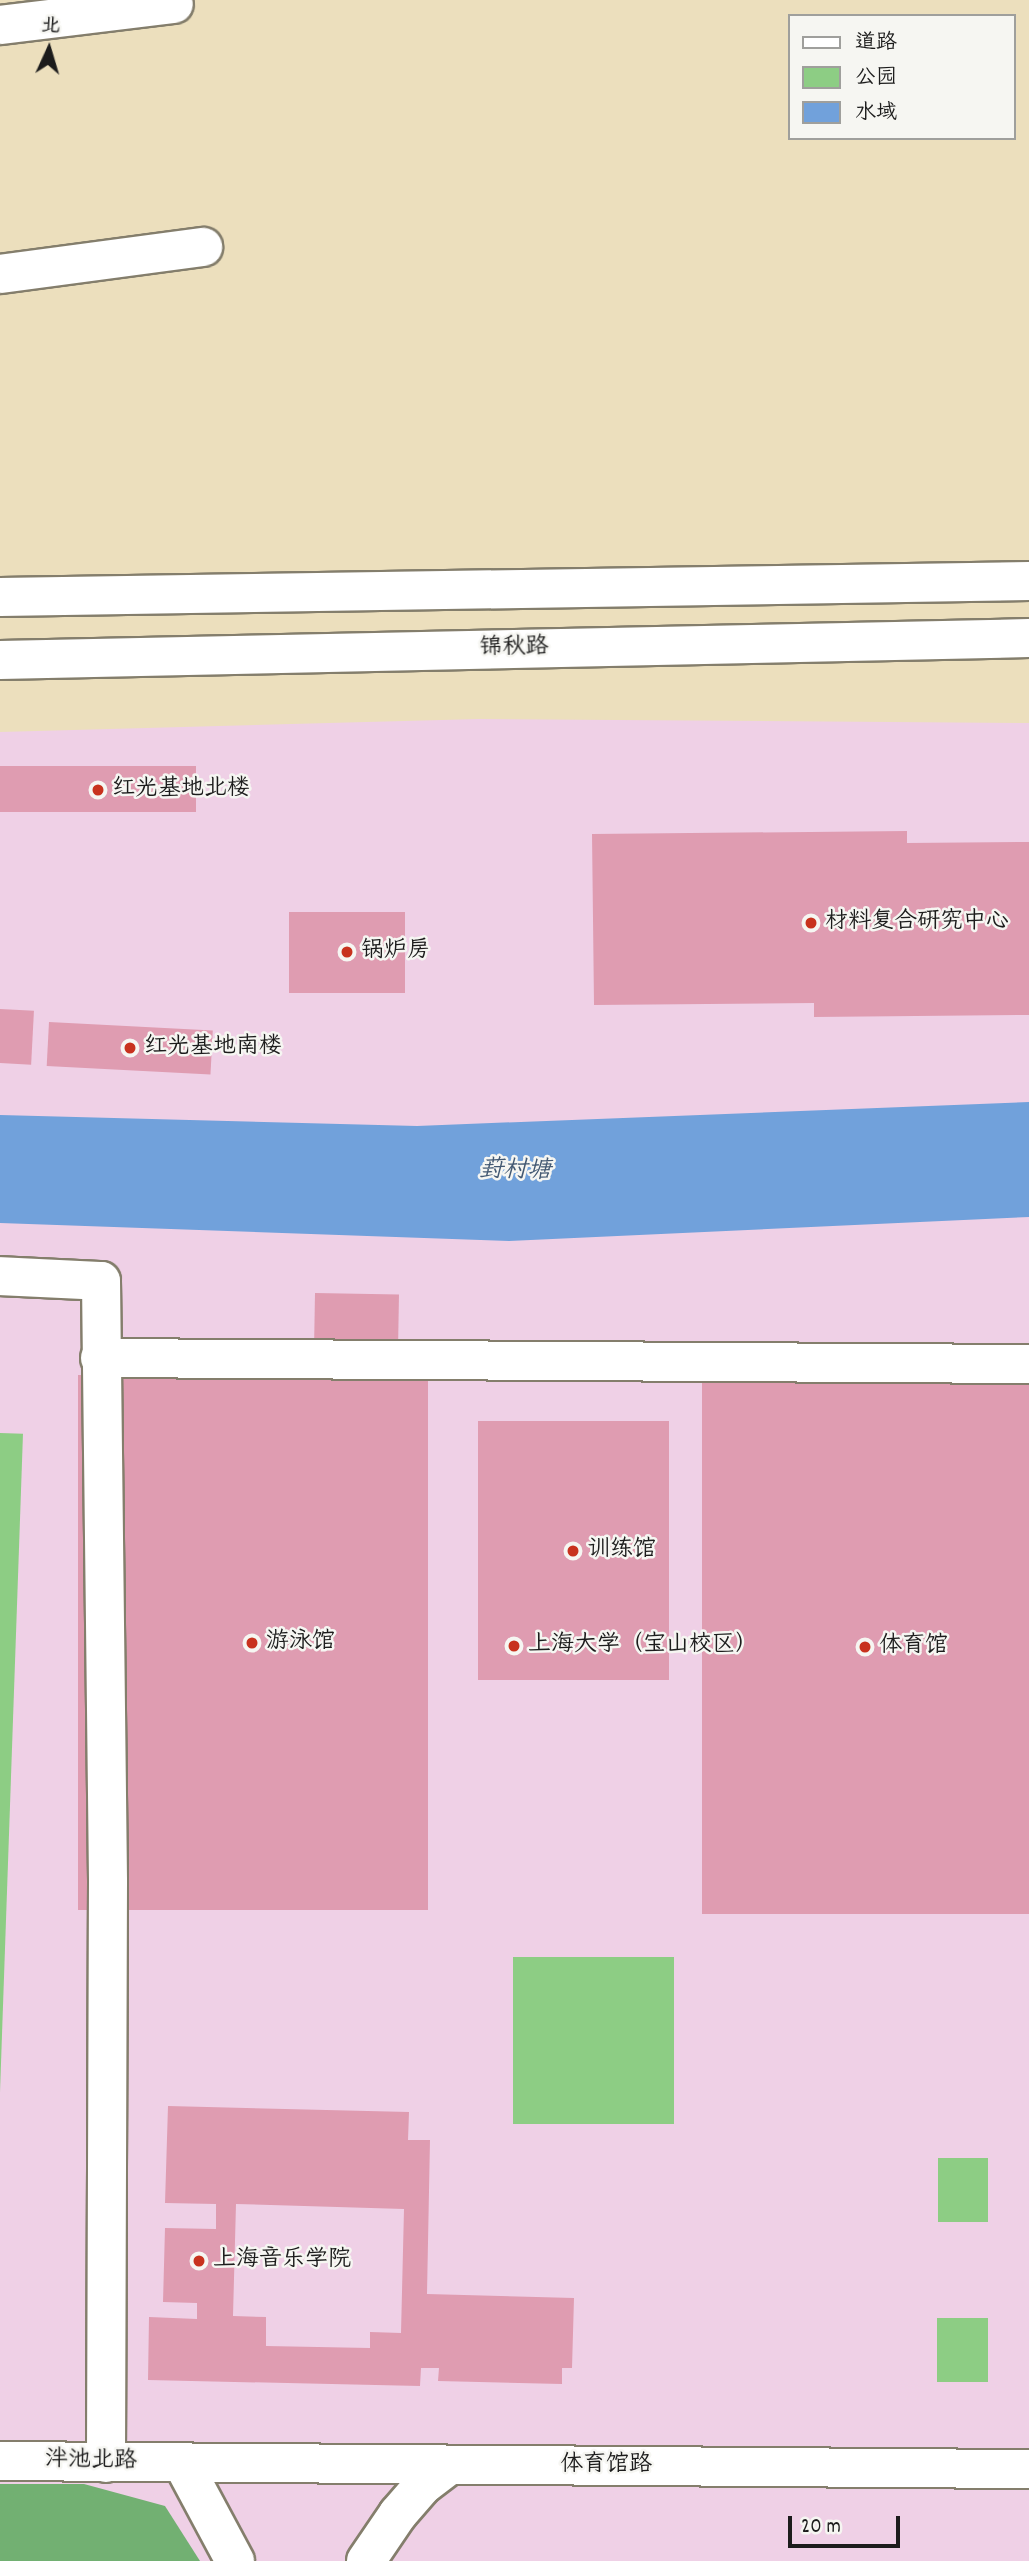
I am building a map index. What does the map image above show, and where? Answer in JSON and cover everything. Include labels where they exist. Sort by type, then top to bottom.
[{"type":"main road","points":[[0,25],[174,4]]},
{"type":"main road","points":[[0,274],[203,247]]},
{"type":"main road","points":[[0,597],[1029,581]]},
{"type":"main road","name":"锦秋路","points":[[0,660],[1029,638]]},
{"type":"main road","points":[[0,1276],[101,1281],[108,1882],[106,2463]]},
{"type":"main road","points":[[100,1358],[1029,1364]]},
{"type":"main road","name":"泮池北路","points":[[0,2461],[183,2464]]},
{"type":"main road","points":[[183,2464],[235,2561]]},
{"type":"main road","name":"体育馆路","points":[[183,2464],[1029,2469]]},
{"type":"main road","points":[[366,2561],[398,2514],[422,2486],[450,2465]]},
{"type":"shaded area","name":"上海大学（宝山校区）","points":[[479,719],[1029,723],[1029,2561],[0,2561],[0,732]]},
{"type":"green space","points":[[0,1433],[23,1434],[0,2092]]},
{"type":"green space","points":[[513,1957],[674,1957],[674,2124],[513,2124]]},
{"type":"green space","points":[[938,2158],[988,2158],[988,2222],[938,2222]]},
{"type":"green space","points":[[937,2318],[988,2318],[988,2382],[937,2382]]},
{"type":"green space","points":[[0,2484],[84,2484],[165,2506],[200,2561],[0,2561]]},
{"type":"water","name":"葑村塘","points":[[1029,1102],[1029,1217],[509,1241],[0,1223],[0,1115],[417,1126]]},
{"type":"building","name":"红光基地北楼","points":[[0,766],[196,766],[196,812],[0,812]]},
{"type":"building","name":"材料复合研究中心","points":[[907,831],[907,843],[1029,842],[1029,1015],[814,1017],[814,1003],[594,1005],[592,834]]},
{"type":"building","name":"锅炉房","points":[[289,912],[405,912],[405,993],[289,993]]},
{"type":"building","points":[[0,1009],[34,1011],[31,1065],[0,1063]]},
{"type":"building","name":"红光基地南楼","points":[[49,1022],[213,1031],[210,1075],[47,1066]]},
{"type":"building","points":[[315,1293],[399,1294],[398,1356],[314,1355]]},
{"type":"building","name":"游泳馆","points":[[78,1375],[428,1375],[428,1910],[78,1910]]},
{"type":"building","name":"体育馆","points":[[702,1378],[1029,1378],[1029,1914],[702,1914]]},
{"type":"building","name":"训练馆","points":[[478,1421],[669,1421],[669,1680],[478,1680]]},
{"type":"building","name":"上海音乐学院","points":[[168,2106],[409,2112],[408,2140],[430,2140],[427,2294],[574,2298],[572,2368],[562,2368],[562,2384],[438,2381],[439,2368],[421,2368],[420,2386],[148,2380],[149,2317],[197,2319],[197,2303],[163,2302],[165,2228],[216,2229],[216,2204],[165,2203]],"holes":[[[236,2204],[404,2209],[401,2333],[370,2332],[370,2348],[266,2346],[266,2317],[233,2316]]]},
{"type":"place","name":"红光基地北楼","points":[[98,790]]},
{"type":"place","name":"材料复合研究中心","points":[[811,923]]},
{"type":"place","name":"锅炉房","points":[[347,952]]},
{"type":"place","name":"红光基地南楼","points":[[130,1048]]},
{"type":"place","name":"训练馆","points":[[573,1551]]},
{"type":"place","name":"游泳馆","points":[[252,1643]]},
{"type":"place","name":"上海大学（宝山校区）","points":[[514,1646]]},
{"type":"place","name":"体育馆","points":[[865,1647]]},
{"type":"place","name":"上海音乐学院","points":[[199,2261]]}]
